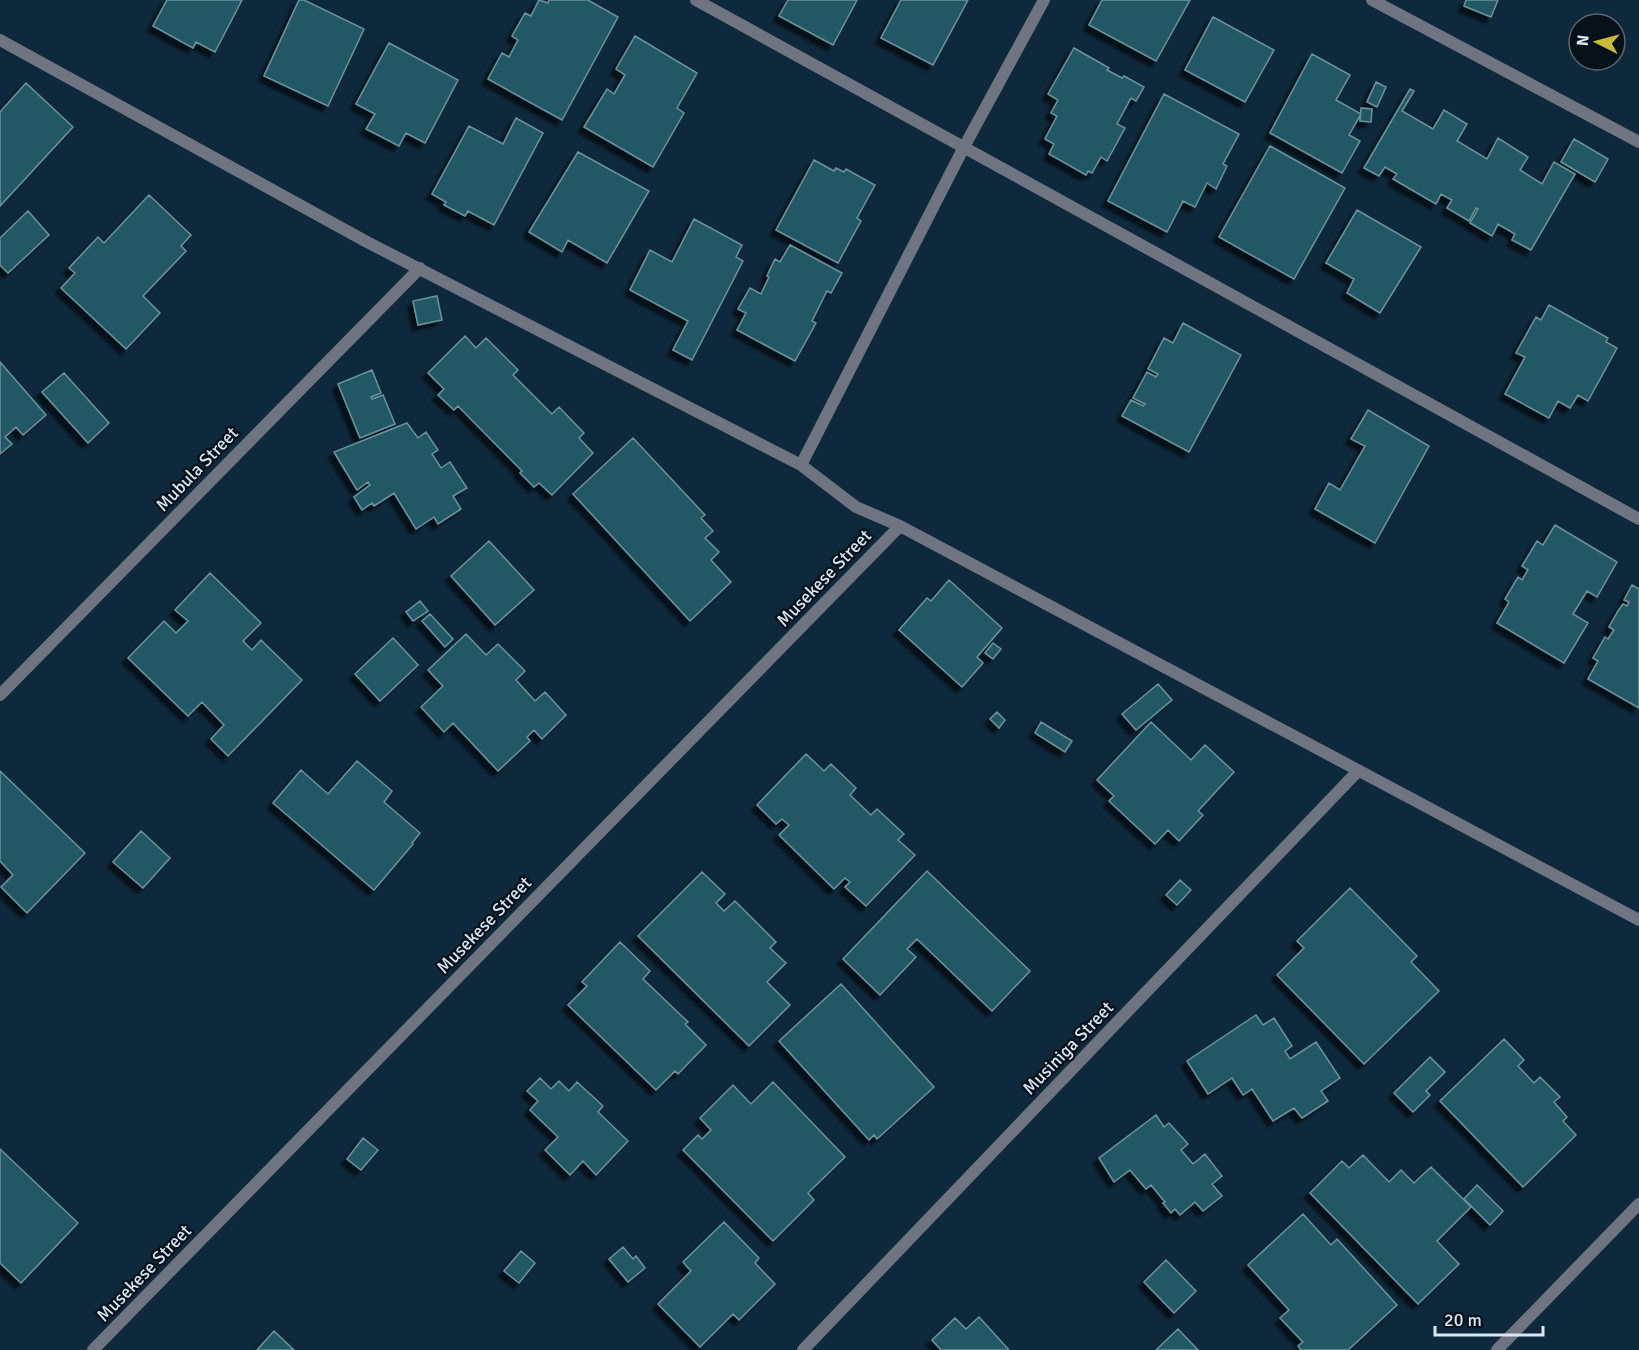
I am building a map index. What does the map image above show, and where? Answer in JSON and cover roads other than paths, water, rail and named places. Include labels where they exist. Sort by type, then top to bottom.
[{"type":"street","points":[[696,0],[1639,519]]},
{"type":"street","points":[[801,465],[963,147],[1044,0]]},
{"type":"street","points":[[1372,0],[1639,142]]},
{"type":"street","points":[[0,40],[367,242],[801,465],[856,507],[900,526],[1639,920]]},
{"type":"street","name":"Mubula Street","points":[[0,695],[420,268]]},
{"type":"street","name":"Musekese Street","points":[[93,1350],[900,526]]},
{"type":"street","name":"Musiniga Street","points":[[803,1350],[1358,771]]},
{"type":"street","points":[[1497,1350],[1639,1204]]}]
